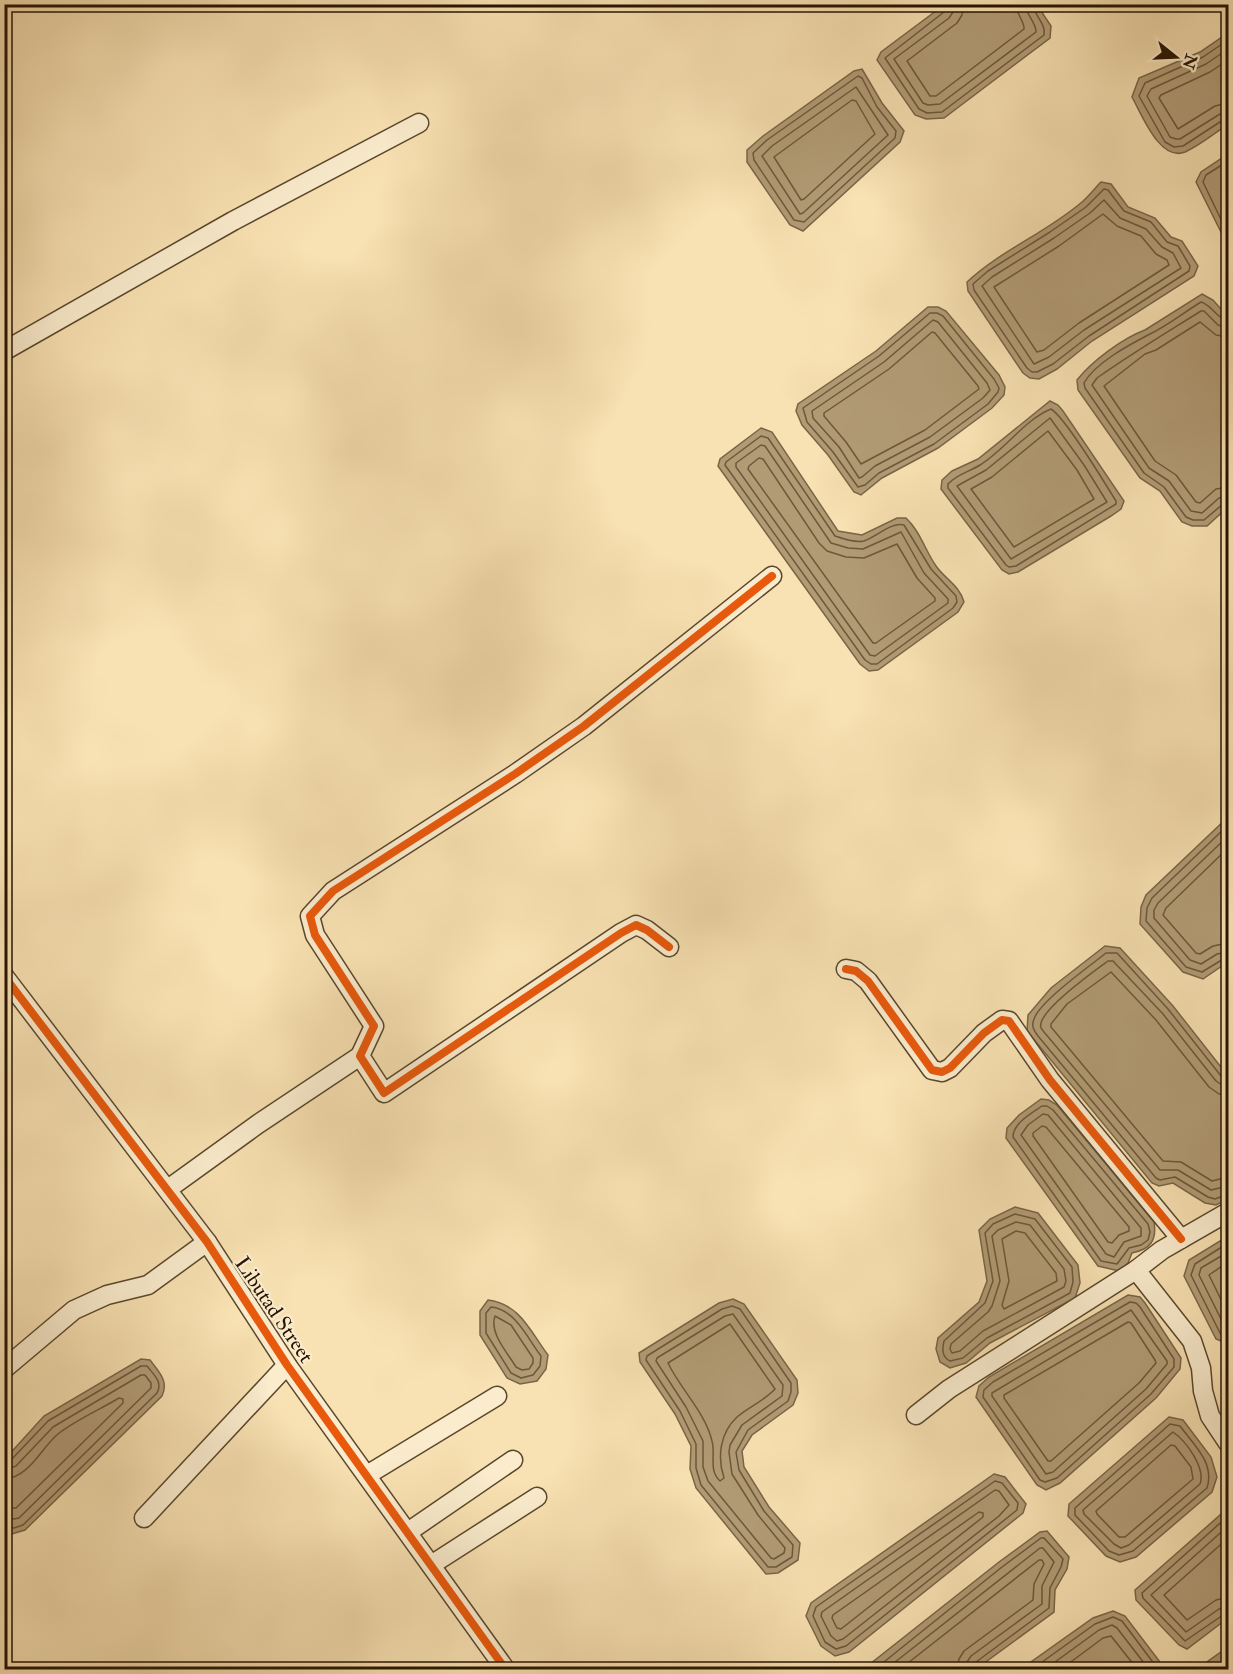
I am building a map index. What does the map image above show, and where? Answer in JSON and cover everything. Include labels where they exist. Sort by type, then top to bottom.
[{"type":"street","points":[[4,351],[242,216],[419,123]]},
{"type":"street","points":[[168,1189],[258,1124],[360,1056],[374,1026],[315,935],[310,916],[333,891],[515,774],[584,726],[772,576]]},
{"type":"street","points":[[360,1056],[384,1093],[621,933],[636,926],[647,930],[669,947]]},
{"type":"street","points":[[846,969],[856,971],[868,981],[932,1070],[942,1072],[950,1068],[984,1033],[1002,1020],[1009,1021],[1050,1080],[1181,1239]]},
{"type":"street","name":"Libutad Street","points":[[4,976],[207,1242],[287,1365],[506,1670]]},
{"type":"street","points":[[916,1415],[949,1389],[1181,1239],[1228,1212]]},
{"type":"street","points":[[4,1369],[74,1310],[107,1295],[148,1285],[207,1242]]},
{"type":"street","points":[[1136,1270],[1192,1341],[1201,1368],[1203,1391],[1210,1416],[1228,1443]]},
{"type":"street","points":[[144,1518],[287,1365]]},
{"type":"street","points":[[367,1474],[497,1396]]},
{"type":"street","points":[[408,1532],[513,1460]]},
{"type":"street","points":[[431,1565],[537,1497]]},
{"type":"water","points":[[944,5],[1037,5],[1051,26],[1050,38],[944,118],[926,119],[915,115],[877,60],[881,52]]},
{"type":"water","points":[[1228,33],[1228,124],[1185,152],[1176,153],[1168,150],[1153,135],[1132,97],[1139,78],[1200,52]]},
{"type":"water","points":[[862,69],[882,103],[904,131],[900,142],[803,231],[790,225],[747,162],[747,150],[854,71]]},
{"type":"water","points":[[1228,154],[1228,241],[1224,238],[1196,182],[1201,172]]},
{"type":"water","points":[[1101,182],[1111,184],[1128,207],[1155,218],[1171,237],[1182,241],[1198,266],[1194,276],[1092,341],[1057,369],[1039,379],[1030,378],[1023,373],[968,291],[967,282],[994,260],[1068,213],[1085,200]]},
{"type":"water","points":[[1202,294],[1213,300],[1228,317],[1228,507],[1207,526],[1192,526],[1182,522],[1160,491],[1140,478],[1078,390],[1077,380],[1091,365],[1118,344]]},
{"type":"water","points":[[928,307],[938,307],[946,311],[999,375],[1005,387],[1004,395],[992,408],[938,448],[882,478],[861,495],[854,492],[828,455],[802,425],[796,411],[798,404],[876,351]]},
{"type":"water","points":[[1050,401],[1063,411],[1124,501],[1121,509],[1111,516],[1018,572],[1009,574],[1002,570],[941,489],[942,480],[952,471],[978,459]]},
{"type":"water","points":[[761,428],[772,432],[838,531],[862,535],[897,518],[906,518],[915,529],[936,566],[962,596],[964,602],[958,612],[878,670],[869,671],[860,664],[718,466],[720,459]]},
{"type":"water","points":[[1228,817],[1228,965],[1222,966],[1203,979],[1183,972],[1140,924],[1141,907],[1146,895]]},
{"type":"water","points":[[1105,946],[1120,948],[1173,1006],[1228,1076],[1228,1199],[1216,1205],[1205,1203],[1173,1183],[1159,1186],[1152,1183],[1027,1031],[1028,1015],[1051,988]]},
{"type":"water","points":[[1041,1099],[1049,1100],[1057,1105],[1154,1222],[1151,1243],[1144,1249],[1132,1253],[1128,1263],[1119,1271],[1098,1266],[1006,1138],[1007,1128],[1019,1115]]},
{"type":"water","points":[[1015,1207],[1038,1213],[1078,1265],[1080,1283],[1075,1298],[990,1343],[966,1363],[950,1368],[940,1362],[936,1349],[938,1338],[979,1302],[987,1281],[979,1230],[990,1219]]},
{"type":"water","points":[[1228,1236],[1228,1344],[1216,1339],[1184,1276],[1189,1260]]},
{"type":"water","points":[[1128,1295],[1140,1297],[1145,1303],[1181,1358],[1180,1369],[1156,1398],[1060,1483],[1046,1490],[1037,1485],[976,1397],[979,1386],[989,1377]]},
{"type":"water","points":[[733,1299],[744,1304],[797,1380],[798,1393],[793,1405],[752,1435],[742,1451],[744,1467],[769,1507],[800,1543],[798,1560],[778,1573],[766,1574],[696,1488],[690,1469],[691,1446],[675,1414],[640,1362],[639,1353],[719,1303]]},
{"type":"water","points":[[488,1300],[508,1307],[516,1313],[530,1328],[548,1355],[546,1369],[537,1381],[520,1384],[507,1378],[480,1335],[480,1311]]},
{"type":"water","points":[[141,1359],[150,1360],[160,1373],[164,1381],[162,1396],[25,1530],[12,1534],[5,1529],[5,1459],[44,1416]]},
{"type":"water","points":[[1169,1417],[1183,1420],[1211,1457],[1217,1477],[1212,1492],[1136,1557],[1120,1562],[1106,1556],[1068,1516],[1069,1504]]},
{"type":"water","points":[[994,1474],[1005,1477],[1026,1504],[1023,1513],[849,1652],[835,1656],[821,1646],[806,1616],[811,1603]]},
{"type":"water","points":[[1228,1508],[1228,1618],[1187,1649],[1179,1645],[1136,1600],[1135,1590]]},
{"type":"water","points":[[1047,1531],[1069,1557],[1067,1569],[1055,1590],[1054,1612],[976,1669],[867,1669],[870,1664],[999,1562],[1040,1532]]},
{"type":"water","points":[[1113,1611],[1125,1616],[1160,1662],[1157,1669],[1021,1669],[1093,1618]]},
{"type":"water","points":[[1228,1647],[1228,1669],[1197,1669]]},
{"type":"cycle path","points":[[669,947],[647,930],[636,925],[384,1093],[360,1056],[374,1026],[315,935],[310,916],[333,891],[515,774],[584,726],[772,576]]},
{"type":"cycle path","points":[[846,969],[856,971],[868,981],[932,1070],[942,1072],[950,1068],[984,1033],[1002,1020],[1009,1021],[1050,1080],[1181,1239]]},
{"type":"cycle path","points":[[4,976],[207,1242],[287,1365],[506,1670]]}]
